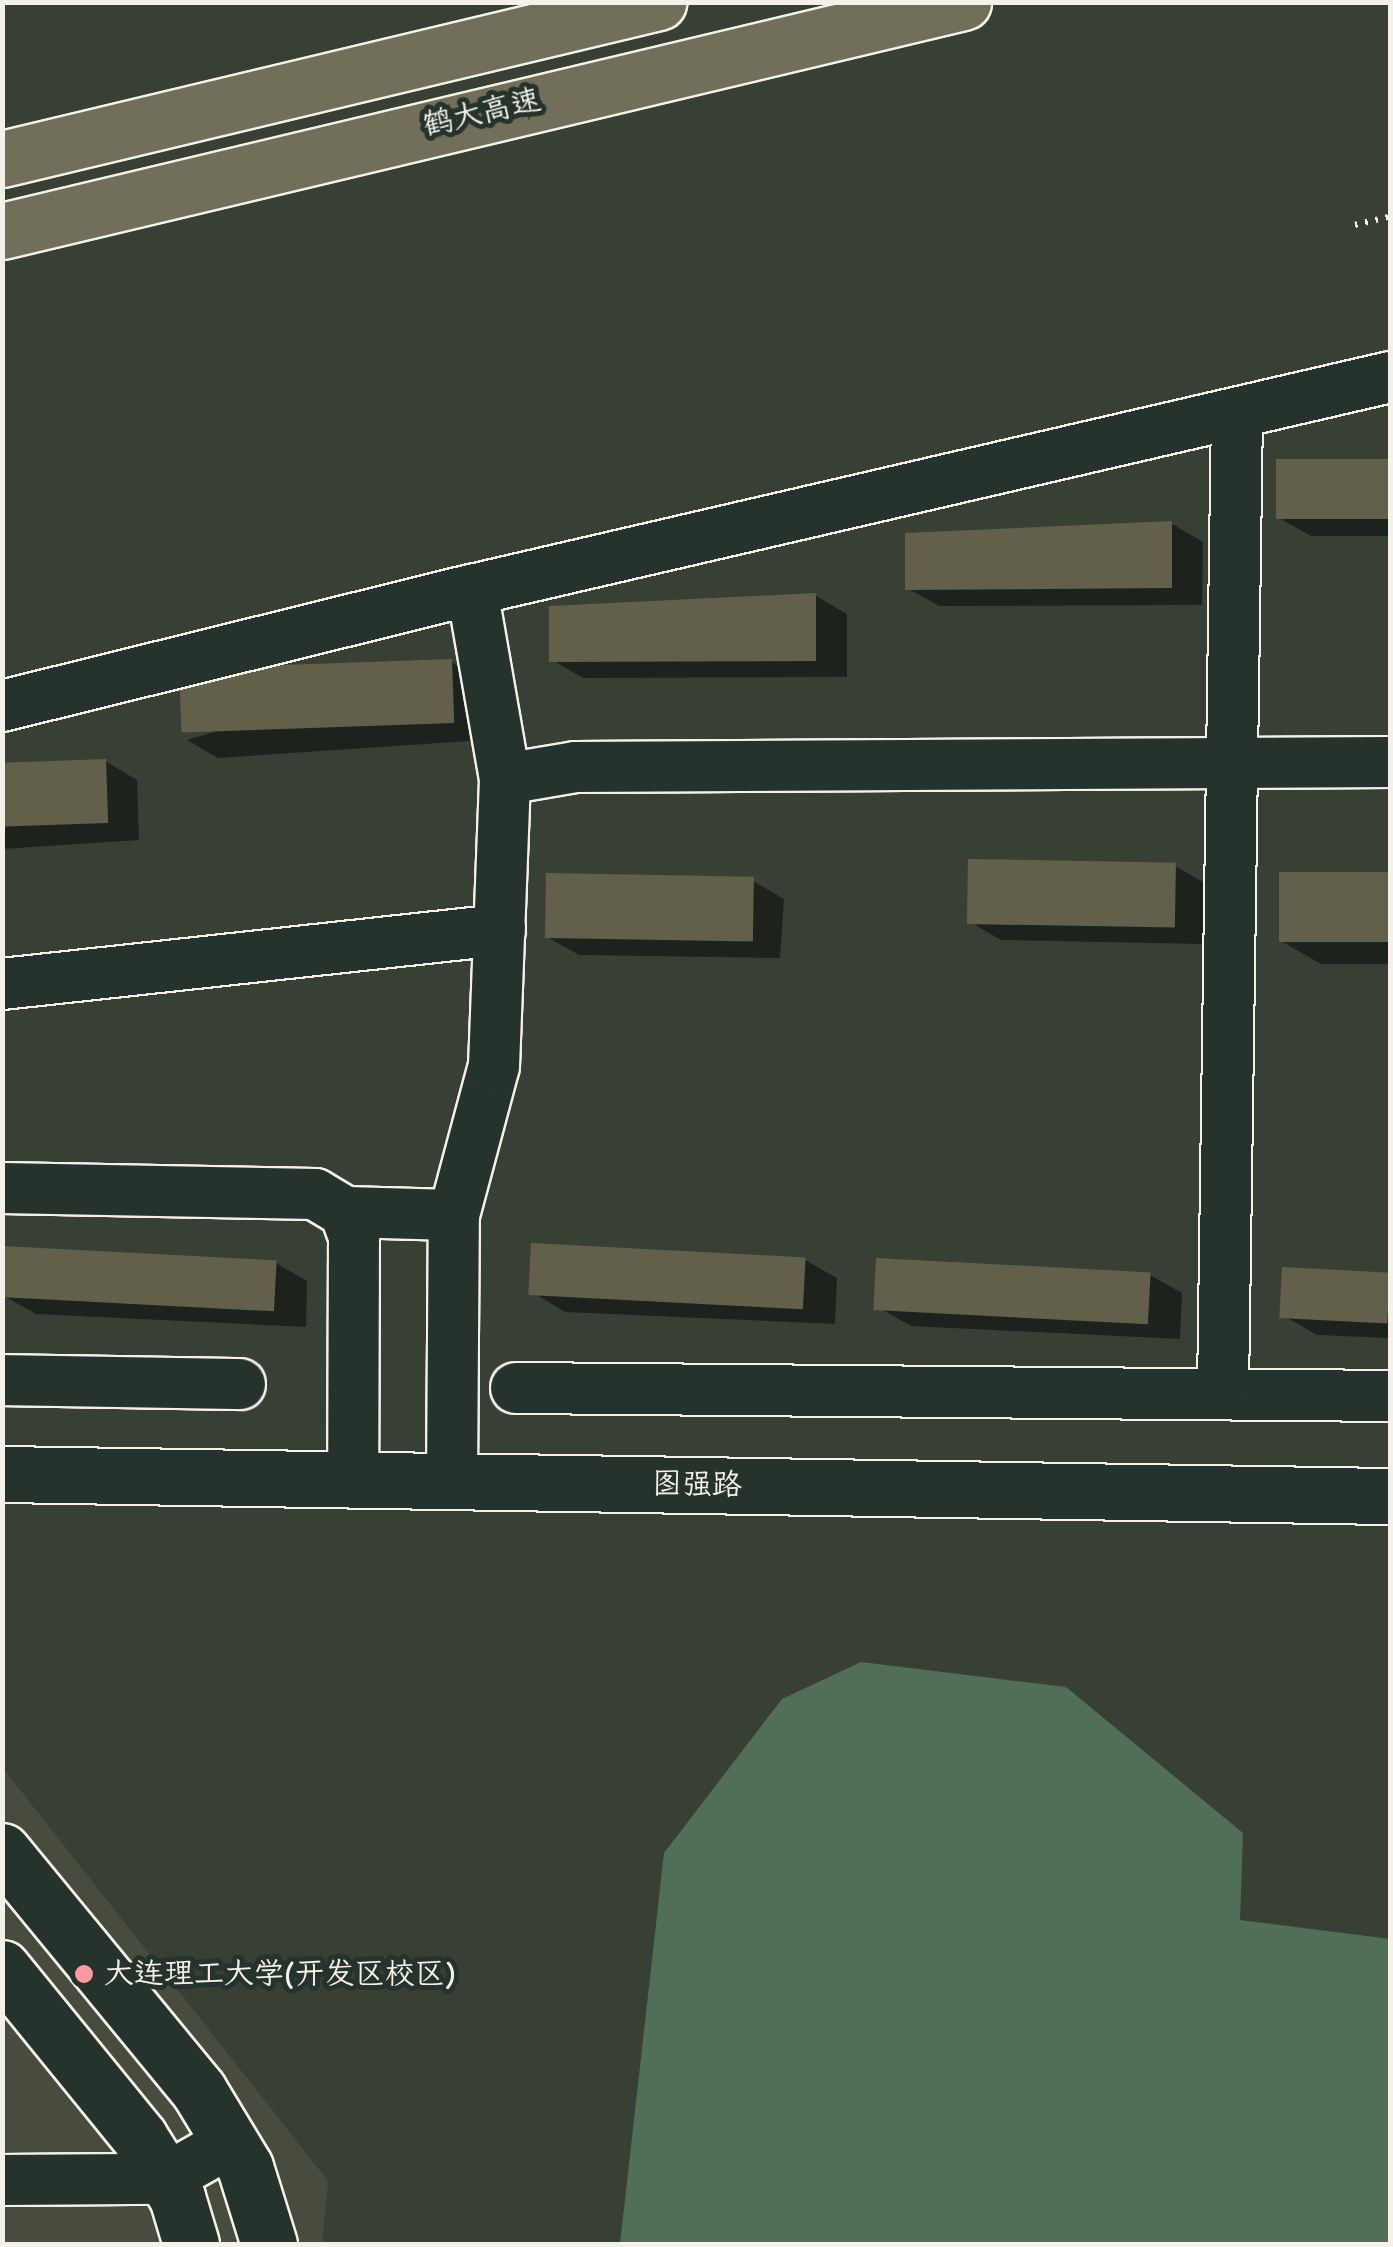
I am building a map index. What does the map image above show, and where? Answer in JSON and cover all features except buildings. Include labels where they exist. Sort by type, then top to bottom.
[{"type":"highway","points":[[2,159],[658,2]]},
{"type":"highway","name":"鹤大高速","points":[[2,230],[962,2]]},
{"type":"street","points":[[2,706],[472,590],[1390,378]]},
{"type":"street","points":[[1223,1390],[1237,758],[1237,413]]},
{"type":"street","points":[[452,1481],[454,1214],[494,1066],[505,778],[472,590]]},
{"type":"street","points":[[505,778],[575,767],[1237,758],[1390,762]]},
{"type":"street","points":[[2,984],[500,930]]},
{"type":"street","points":[[2,1188],[315,1194],[345,1212],[454,1214]]},
{"type":"street","points":[[345,1212],[354,1236],[353,1480]]},
{"type":"street","points":[[2,1380],[240,1384]]},
{"type":"street","points":[[516,1388],[1223,1390],[1390,1396]]},
{"type":"street","name":"图强路","points":[[2,1474],[1390,1496]]},
{"type":"street","points":[[2,1851],[199,2091],[245,2167],[269,2244]]},
{"type":"street","points":[[2,1968],[107,2095],[165,2179],[190,2244]]},
{"type":"street","points":[[2,2180],[165,2179],[230,2142]]},
{"type":"path","points":[[1355,225],[1390,216]]},
{"type":"shaded area","name":"大连理工大学(开发区校区)","points":[[2,1767],[328,2181],[322,2244],[3,2244]]},
{"type":"green space","points":[[861,1662],[1066,1687],[1243,1833],[1240,1920],[1390,1939],[1390,2244],[620,2244],[664,1853],[782,1699]]},
{"type":"place","name":"大连理工大学(开发区校区)","points":[[84,1974]]}]
